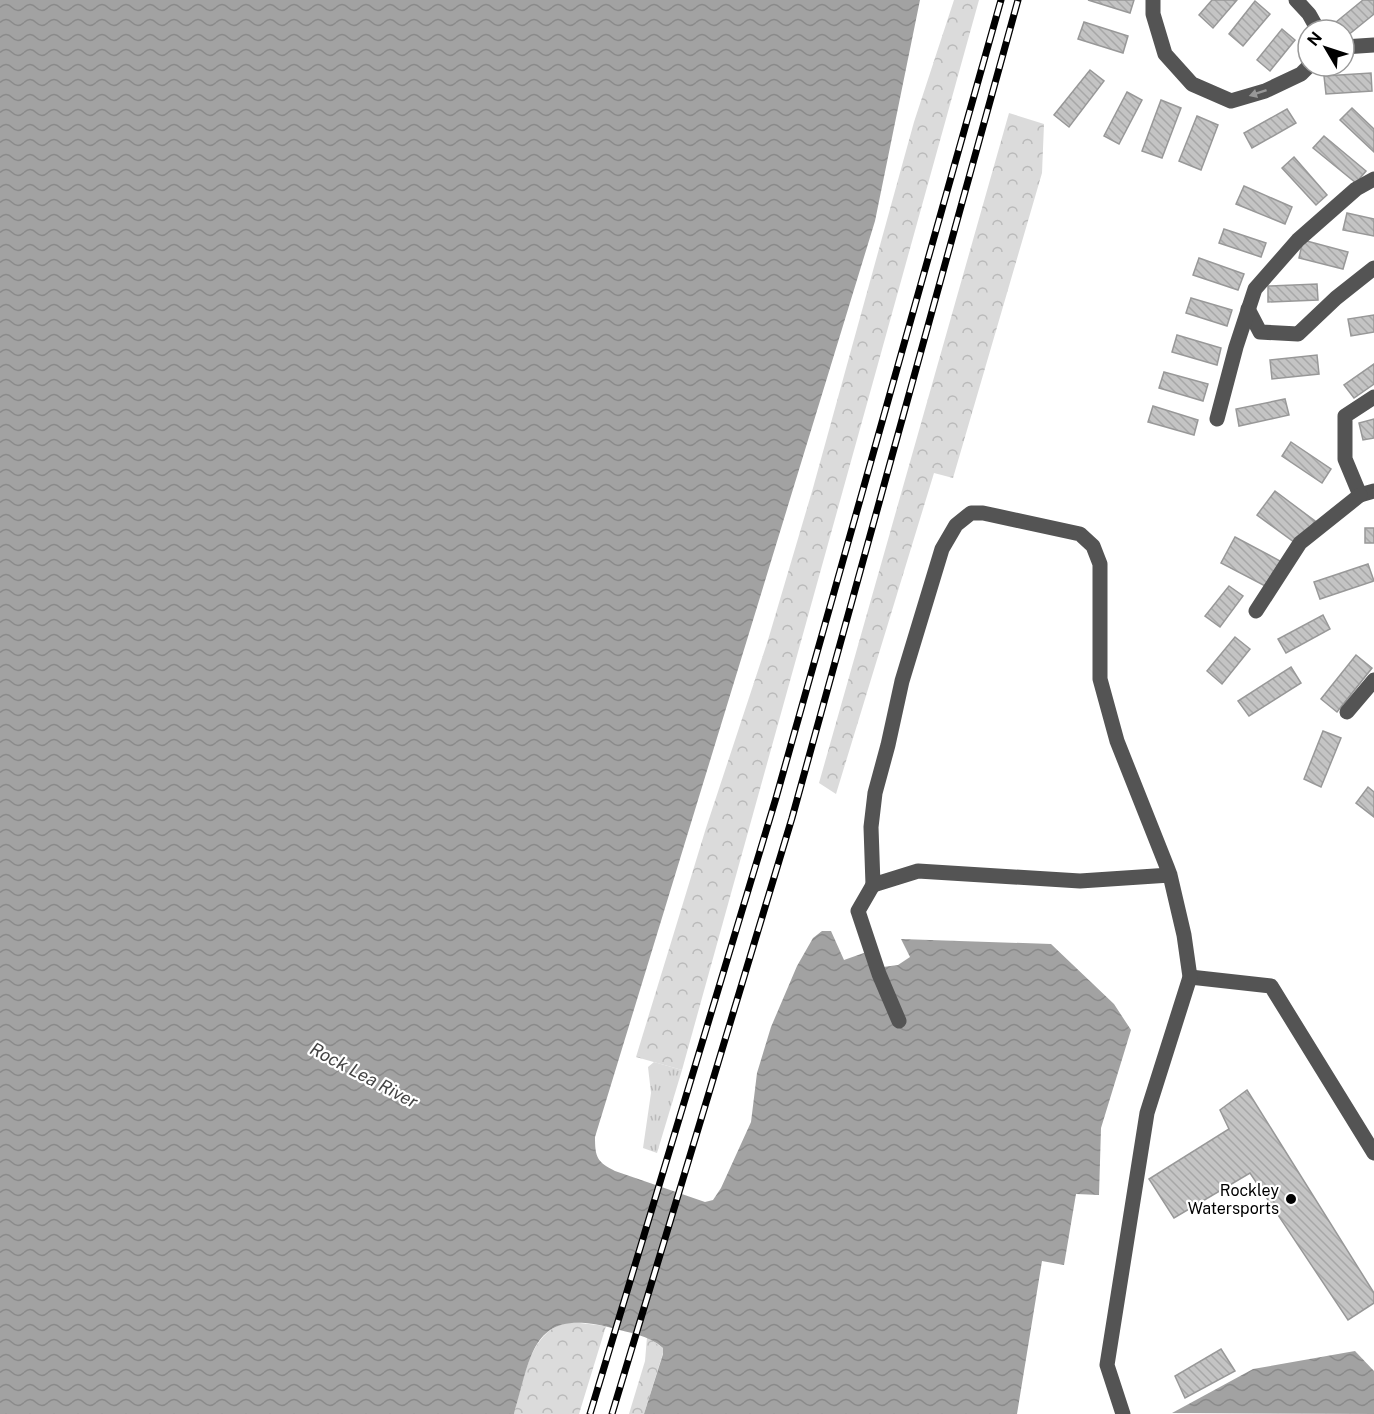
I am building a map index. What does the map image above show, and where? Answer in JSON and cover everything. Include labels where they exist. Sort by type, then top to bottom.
[{"type":"street","points":[[1153,0],[1153,14],[1165,54],[1192,84],[1231,101],[1265,91],[1296,76]]},
{"type":"street","points":[[1296,0],[1311,18]]},
{"type":"street","points":[[1356,46],[1374,45]]},
{"type":"street","points":[[1217,419],[1236,347],[1255,289],[1298,240],[1356,189],[1374,179]]},
{"type":"street","points":[[1248,309],[1260,332],[1298,334],[1336,298],[1374,268]]},
{"type":"street","points":[[1256,611],[1300,543],[1367,493],[1345,459],[1345,416],[1374,397]]},
{"type":"street","points":[[899,1021],[879,974],[858,911],[873,885],[871,827],[875,794],[902,681],[942,549],[956,525],[971,513],[983,513],[1080,534],[1093,546],[1100,564],[1100,679],[1117,741],[1170,875],[1184,935],[1190,977],[1147,1113],[1107,1365],[1123,1414]]},
{"type":"street","points":[[1347,712],[1374,680]]},
{"type":"street","points":[[873,885],[918,871],[1080,881],[1170,875]]},
{"type":"street","points":[[1190,977],[1271,986],[1374,1153]]},
{"type":"green space","points":[[954,0],[979,0],[682,1070],[636,1057],[706,828],[768,640],[813,488],[914,122]]},
{"type":"green space","points":[[1009,113],[1044,124],[1042,173],[953,478],[934,473],[836,794],[819,783]]},
{"type":"green space","points":[[654,1062],[682,1070],[657,1153],[643,1148],[651,1093],[648,1067]]},
{"type":"green space","points":[[571,1322],[606,1326],[579,1414],[514,1414],[530,1357],[537,1345],[557,1326]]},
{"type":"green space","points":[[647,1337],[663,1348],[663,1353],[644,1414],[629,1414],[645,1361]]},
{"type":"water","name":"Rock Lea River","points":[[0,0],[920,0],[875,221],[595,1137],[595,1144],[598,1158],[604,1165],[615,1171],[705,1202],[713,1200],[721,1188],[751,1122],[757,1073],[771,1027],[797,966],[813,938],[822,931],[831,931],[844,960],[875,949],[883,967],[898,965],[910,957],[901,939],[1051,944],[1114,1004],[1131,1030],[1101,1128],[1099,1195],[1076,1194],[1064,1265],[1042,1261],[1017,1414],[644,1414],[663,1348],[639,1335],[586,1323],[565,1324],[551,1330],[540,1340],[532,1354],[514,1414],[0,1414]]},
{"type":"water","points":[[1355,1351],[1374,1371],[1374,1414],[1172,1413],[1253,1369]]},
{"type":"building","points":[[1088,0],[1134,0],[1130,13]]},
{"type":"building","points":[[1212,0],[1237,0],[1213,28],[1199,15]]},
{"type":"building","points":[[1363,0],[1374,0],[1374,14],[1356,29],[1356,18],[1341,18]]},
{"type":"building","points":[[1255,1],[1270,14],[1243,46],[1229,34]]},
{"type":"building","points":[[1084,22],[1128,36],[1123,53],[1078,39]]},
{"type":"building","points":[[1282,29],[1295,40],[1270,71],[1257,60]]},
{"type":"building","points":[[1090,70],[1104,81],[1069,127],[1054,115]]},
{"type":"building","points":[[1371,73],[1372,91],[1326,94],[1324,78],[1356,78],[1356,74]]},
{"type":"building","points":[[1127,92],[1142,100],[1119,144],[1104,136]]},
{"type":"building","points":[[1161,100],[1181,108],[1162,158],[1142,151]]},
{"type":"building","points":[[1352,108],[1374,129],[1374,152],[1340,120]]},
{"type":"building","points":[[1287,109],[1296,123],[1252,148],[1244,133]]},
{"type":"building","points":[[1197,116],[1218,125],[1201,170],[1179,161]]},
{"type":"building","points":[[1324,136],[1366,171],[1356,183],[1313,148]]},
{"type":"building","points":[[1294,157],[1327,195],[1316,205],[1282,168]]},
{"type":"building","points":[[1244,186],[1292,207],[1285,224],[1236,204]]},
{"type":"building","points":[[1347,213],[1374,219],[1374,236],[1343,230]]},
{"type":"building","points":[[1224,229],[1266,243],[1261,257],[1219,243]]},
{"type":"building","points":[[1303,240],[1348,252],[1343,269],[1299,258]]},
{"type":"building","points":[[1199,258],[1244,274],[1238,290],[1193,275]]},
{"type":"building","points":[[1317,284],[1318,300],[1268,302],[1268,286]]},
{"type":"building","points":[[1191,298],[1232,310],[1227,326],[1186,313]]},
{"type":"building","points":[[1374,315],[1374,332],[1351,336],[1348,319]]},
{"type":"building","points":[[1177,335],[1221,348],[1217,365],[1172,352]]},
{"type":"building","points":[[1317,355],[1319,374],[1272,379],[1270,360]]},
{"type":"building","points":[[1374,364],[1374,384],[1354,398],[1344,385]]},
{"type":"building","points":[[1164,372],[1208,384],[1203,401],[1159,388]]},
{"type":"building","points":[[1285,399],[1289,415],[1239,426],[1236,409]]},
{"type":"building","points":[[1153,406],[1198,420],[1194,435],[1148,422]]},
{"type":"building","points":[[1374,419],[1374,438],[1363,440],[1359,423]]},
{"type":"building","points":[[1291,442],[1331,469],[1322,483],[1282,456]]},
{"type":"building","points":[[1275,491],[1315,521],[1298,545],[1257,515]]},
{"type":"building","points":[[1365,528],[1374,528],[1374,543],[1365,543]]},
{"type":"building","points":[[1235,537],[1282,562],[1269,588],[1221,563]]},
{"type":"building","points":[[1368,564],[1374,581],[1320,599],[1314,582]]},
{"type":"building","points":[[1229,586],[1243,596],[1220,627],[1205,616]]},
{"type":"building","points":[[1323,615],[1330,629],[1286,653],[1278,639]]},
{"type":"building","points":[[1235,637],[1250,649],[1222,684],[1207,671]]},
{"type":"building","points":[[1356,655],[1372,668],[1337,712],[1321,699]]},
{"type":"building","points":[[1291,667],[1301,683],[1249,716],[1238,701]]},
{"type":"building","points":[[1323,731],[1341,738],[1321,787],[1304,779]]},
{"type":"building","points":[[1368,787],[1374,792],[1374,817],[1356,803]]},
{"type":"building","name":"Rockley Watersports","points":[[1247,1090],[1374,1293],[1374,1303],[1348,1320],[1250,1173],[1174,1218],[1149,1179],[1229,1129],[1220,1110]]},
{"type":"building","points":[[1221,1349],[1235,1371],[1185,1398],[1175,1376]]},
{"type":"railway","points":[[590,1414],[776,798],[1001,0]]},
{"type":"railway","points":[[612,1414],[792,818],[1018,0]]},
{"type":"place","name":"Rockley Watersports","points":[[1291,1199]]}]
